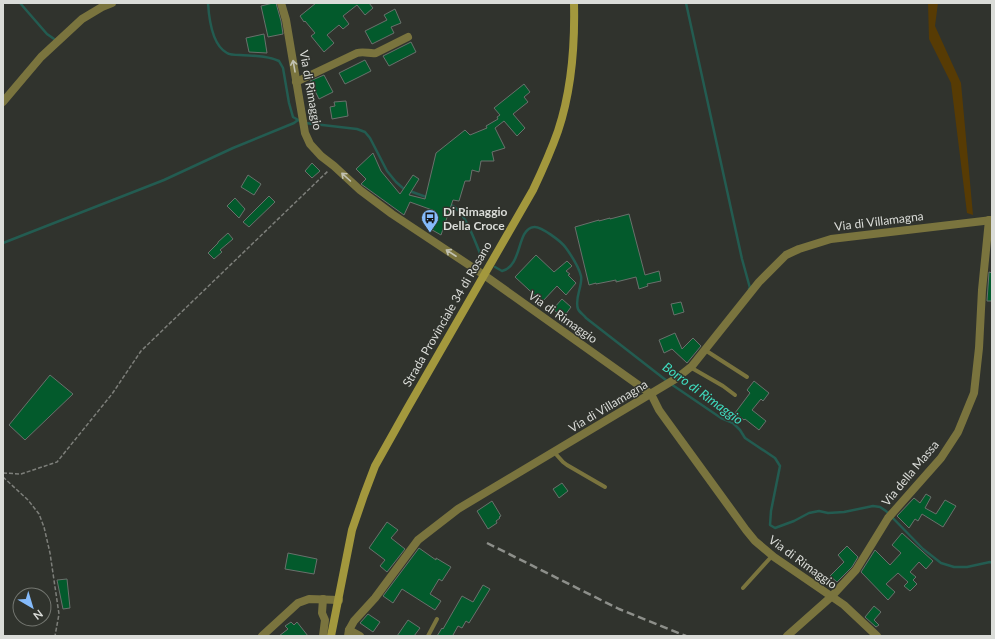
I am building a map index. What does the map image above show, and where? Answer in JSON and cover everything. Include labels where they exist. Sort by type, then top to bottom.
[{"type":"main road","name":"Strada Provinciale 34 di Rosano","points":[[331,636],[352,530],[372,473],[407,409],[533,190],[549,155],[558,131],[571,76],[574,38],[574,3]]},
{"type":"street","points":[[3,102],[41,57],[82,19],[112,3]]},
{"type":"street","name":"Via di Rimaggio","points":[[281,3],[305,133],[310,144],[321,156],[360,190],[392,214],[485,273],[651,394],[659,410],[746,530],[755,540],[772,556],[844,605],[877,636]]},
{"type":"street","points":[[296,82],[357,53],[376,53],[408,37]]},
{"type":"street","name":"Via di Villamagna","points":[[348,633],[354,621],[375,598],[418,540],[458,509],[663,387],[690,368],[759,282],[786,255],[799,248],[831,239],[990,220]]},
{"type":"street","name":"Via della Massa","points":[[787,636],[831,597],[856,570],[888,518],[941,458],[958,432],[974,393],[979,348],[982,290],[990,220]]},
{"type":"street","points":[[262,636],[298,603],[309,599],[339,600]]},
{"type":"street","points":[[323,599],[322,612],[325,620],[323,636]]},
{"type":"street","points":[[348,633],[360,636]]},
{"type":"lane","points":[[705,350],[746,377]]},
{"type":"lane","points":[[690,368],[723,386],[735,395]]},
{"type":"lane","points":[[554,452],[567,465],[605,487]]},
{"type":"lane","points":[[743,588],[772,556]]},
{"type":"lane","points":[[428,636],[437,619]]},
{"type":"path","points":[[3,473],[21,474],[57,462],[112,394],[141,351],[334,166]]},
{"type":"path","points":[[3,477],[28,500],[38,514],[44,527],[50,553],[59,614],[55,636]]},
{"type":"shaded area","points":[[928,3],[938,3],[935,26],[961,83],[973,215],[967,213],[951,83],[929,39]]},
{"type":"building","points":[[276,3],[283,34],[268,37],[261,6]]},
{"type":"building","points":[[316,3],[369,3],[373,8],[365,15],[357,5],[343,16],[349,24],[343,29],[339,25],[327,35],[334,43],[324,52],[311,36],[315,33],[300,16]]},
{"type":"building","points":[[395,9],[401,23],[391,27],[394,33],[372,44],[365,31],[387,20],[384,15]]},
{"type":"building","points":[[264,34],[267,53],[249,52],[246,38]]},
{"type":"building","points":[[411,42],[416,52],[389,66],[383,56]]},
{"type":"building","points":[[365,60],[371,71],[345,84],[339,73]]},
{"type":"building","points":[[324,75],[333,92],[319,99],[310,81]]},
{"type":"building","points":[[524,84],[530,92],[524,97],[528,102],[513,114],[525,128],[517,136],[504,121],[495,128],[505,148],[492,152],[494,161],[481,161],[479,172],[472,170],[470,181],[465,181],[459,201],[453,200],[441,235],[427,227],[431,222],[435,211],[410,202],[404,215],[361,184],[366,179],[356,169],[373,153],[381,171],[400,194],[413,175],[419,179],[409,195],[425,199],[436,153],[465,130],[470,135],[487,128],[486,126],[498,119],[497,117],[500,115],[494,108]]},
{"type":"building","points":[[346,101],[348,116],[332,119],[330,107],[335,106],[334,102]]},
{"type":"building","points":[[312,163],[320,171],[312,178],[305,171]]},
{"type":"building","points":[[248,175],[261,184],[254,195],[241,187]]},
{"type":"building","points":[[269,196],[275,202],[249,227],[243,222]]},
{"type":"building","points":[[235,198],[245,209],[239,218],[227,206]]},
{"type":"building","points":[[629,214],[645,275],[659,271],[661,281],[647,284],[648,286],[639,289],[636,277],[616,282],[616,280],[589,285],[575,227]]},
{"type":"building","points":[[228,233],[233,239],[220,250],[222,252],[214,259],[208,253]]},
{"type":"building","points":[[536,255],[554,272],[567,261],[572,266],[566,271],[576,283],[566,295],[557,286],[542,302],[515,277]]},
{"type":"building","points":[[989,272],[992,273],[992,301],[987,301]]},
{"type":"building","points":[[562,299],[571,307],[563,318],[553,309]]},
{"type":"building","points":[[681,302],[684,312],[674,315],[671,304]]},
{"type":"building","points":[[675,333],[682,349],[693,338],[701,346],[687,363],[672,349],[664,353],[659,340]]},
{"type":"building","points":[[50,375],[73,394],[25,440],[9,425]]},
{"type":"building","points":[[754,381],[769,393],[763,401],[761,399],[752,410],[766,421],[759,430],[735,413],[750,393],[747,390]]},
{"type":"building","points":[[562,483],[568,491],[559,498],[553,489]]},
{"type":"building","points":[[926,494],[931,497],[925,508],[936,514],[945,500],[956,506],[943,527],[922,514],[918,521],[915,519],[909,528],[897,516],[914,498],[920,503]]},
{"type":"building","points":[[492,501],[501,516],[496,521],[497,523],[488,529],[477,511]]},
{"type":"building","points":[[387,522],[398,530],[391,538],[405,549],[387,572],[380,566],[385,560],[369,548]]},
{"type":"building","points":[[902,533],[933,561],[926,569],[919,562],[910,572],[916,577],[913,580],[917,584],[910,591],[904,586],[908,582],[898,573],[886,584],[895,592],[888,600],[861,572],[875,550],[890,565],[901,553],[892,545]]},
{"type":"building","points":[[847,546],[858,557],[852,567],[837,582],[830,576],[844,562],[838,555]]},
{"type":"building","points":[[419,548],[436,560],[436,558],[451,567],[442,581],[439,579],[430,594],[441,601],[435,610],[402,589],[393,603],[383,596]]},
{"type":"building","points":[[288,553],[317,559],[314,574],[285,569]]},
{"type":"building","points":[[67,579],[70,608],[63,609],[57,580]]},
{"type":"building","points":[[483,585],[490,589],[469,623],[466,621],[462,628],[458,626],[453,635],[454,636],[437,636],[442,628],[443,629],[462,596],[473,602]]},
{"type":"building","points":[[874,606],[881,612],[874,620],[879,625],[876,627],[865,617]]},
{"type":"building","points":[[368,614],[380,622],[373,632],[360,623]]},
{"type":"building","points":[[408,620],[420,628],[414,636],[397,636]]},
{"type":"building","points":[[291,622],[294,625],[297,622],[308,636],[279,636],[288,629],[285,626]]},
{"type":"waterway","points":[[20,3],[47,34],[57,41]]},
{"type":"waterway","name":"Borro di Rimaggio","points":[[208,3],[212,31],[222,49],[231,55],[264,57],[279,61],[283,68],[293,117],[300,121]]},
{"type":"waterway","points":[[686,3],[749,289]]},
{"type":"waterway","points":[[3,243],[164,180],[298,120]]},
{"type":"waterway","name":"Borro di Rimaggio","points":[[305,123],[357,129],[365,132],[370,138],[387,171],[396,182],[404,189],[429,198]]},
{"type":"waterway","name":"Borro di Rimaggio","points":[[449,204],[455,207],[465,220],[482,258]]},
{"type":"waterway","name":"Borro di Rimaggio","points":[[495,267],[502,271],[509,268],[517,255],[524,234],[528,229],[537,227],[551,235],[566,248],[580,273],[581,284],[577,301],[579,311],[667,381]]},
{"type":"waterway","name":"Borro di Rimaggio","points":[[671,384],[721,418],[733,423],[745,438],[775,458],[780,466],[771,511],[770,525],[775,528],[794,521],[809,513],[819,511],[828,513],[844,512],[873,506],[880,507],[886,511],[923,549],[941,563],[954,567],[967,567],[990,562],[992,563]]},
{"type":"railway","points":[[487,543],[619,609],[686,636]]},
{"type":"place","name":"Di Rimaggio Della Croce","points":[[430,233]]}]
